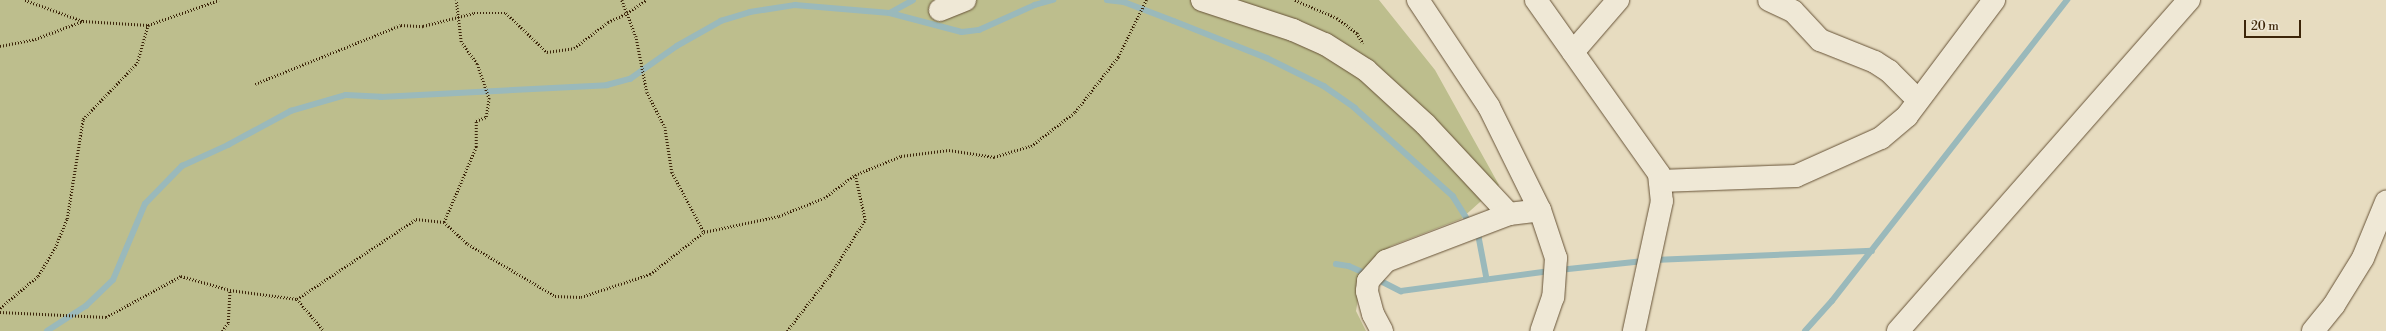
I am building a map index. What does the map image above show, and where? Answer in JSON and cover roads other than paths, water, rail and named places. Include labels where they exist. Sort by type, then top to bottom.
[{"type":"street","points":[[940,10],[965,0]]},
{"type":"street","points":[[1202,0],[1293,30],[1325,44],[1366,70],[1426,125],[1509,214]]},
{"type":"street","points":[[1418,0],[1489,107],[1540,210],[1555,270],[1553,297],[1541,331]]},
{"type":"street","points":[[1536,0],[1659,174],[1662,201],[1634,331]]},
{"type":"street","points":[[1573,52],[1618,0]]},
{"type":"street","points":[[1769,0],[1794,11],[1820,40],[1875,62],[1890,71],[1918,100]]},
{"type":"street","points":[[1660,181],[1796,176],[1880,138],[1907,116],[1994,0]]},
{"type":"street","points":[[1898,331],[2189,0]]},
{"type":"street","points":[[2313,331],[2334,305],[2363,258],[2386,202]]},
{"type":"street","points":[[1382,331],[1373,314],[1367,291],[1373,276],[1386,261],[1509,214],[1540,210]]},
{"type":"waterway","points":[[47,331],[86,306],[113,280],[145,204],[182,166],[228,145],[291,111],[346,95],[381,97],[607,85],[630,79],[677,46],[721,21],[750,12],[795,5],[890,13],[913,0]]},
{"type":"waterway","points":[[890,13],[962,32],[979,30],[1035,5],[1053,0]]},
{"type":"waterway","points":[[1107,0],[1124,2],[1174,21],[1267,58],[1324,86],[1355,108],[1453,196],[1471,225]]},
{"type":"waterway","points":[[1805,331],[1832,301],[2067,0]]},
{"type":"waterway","points":[[1476,232],[1479,237],[1487,279]]},
{"type":"waterway","points":[[1654,260],[1872,251]]},
{"type":"waterway","points":[[1559,270],[1644,261]]},
{"type":"waterway","points":[[1336,264],[1349,266],[1367,274]]},
{"type":"waterway","points":[[1377,279],[1401,291],[1550,271]]}]
